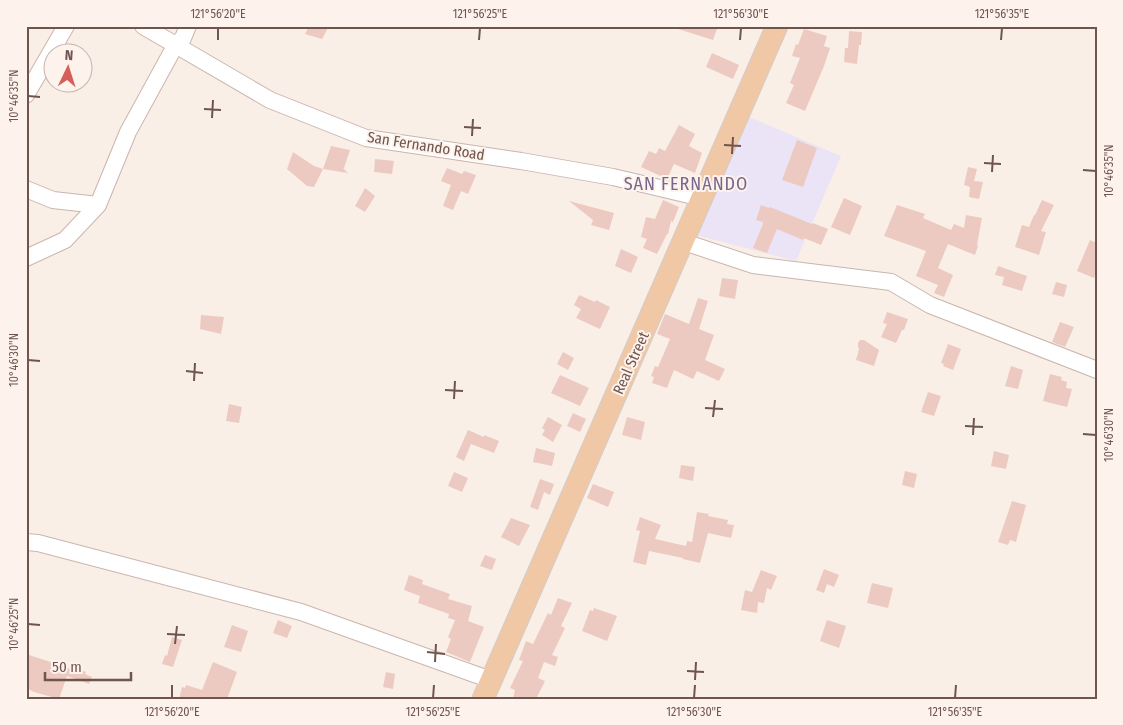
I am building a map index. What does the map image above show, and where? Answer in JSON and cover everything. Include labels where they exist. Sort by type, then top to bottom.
[{"type":"main road","name":"Real Street","points":[[487,689],[777,26]]},
{"type":"street","points":[[26,95],[66,26]]},
{"type":"street","name":"San Fernando Road","points":[[143,26],[270,100],[366,138],[613,177],[702,198]]},
{"type":"street","points":[[26,258],[65,240],[98,205],[128,132],[175,46],[184,38],[188,26]]},
{"type":"street","points":[[26,189],[53,200],[98,205]]},
{"type":"street","points":[[684,242],[754,265],[891,282],[930,305],[1097,370]]},
{"type":"street","points":[[26,542],[38,543],[301,612],[487,689]]},
{"type":"shaded area","points":[[747,116],[841,156],[796,261],[696,235]]},
{"type":"building","points":[[309,26],[329,26],[322,39],[305,34]]},
{"type":"building","points":[[676,26],[710,26],[717,29],[713,40],[675,28]]},
{"type":"building","points":[[804,29],[827,36],[824,46],[830,48],[805,111],[786,103],[794,85],[790,83],[800,58],[792,56]]},
{"type":"building","points":[[849,31],[862,32],[857,64],[844,62],[845,48],[848,48]]},
{"type":"building","points":[[712,53],[739,65],[733,79],[706,67]]},
{"type":"building","points":[[679,125],[695,134],[689,146],[702,153],[695,173],[674,164],[667,179],[641,167],[649,151],[656,154],[659,148],[665,151]]},
{"type":"building","points":[[797,140],[817,148],[803,187],[782,180]]},
{"type":"building","points":[[331,146],[350,150],[343,168],[348,173],[323,169]]},
{"type":"building","points":[[293,152],[314,166],[323,169],[314,187],[307,186],[287,169]]},
{"type":"building","points":[[375,159],[394,161],[392,174],[374,172]]},
{"type":"building","points":[[968,167],[977,169],[974,181],[983,182],[979,199],[969,197],[970,187],[964,185]]},
{"type":"building","points":[[447,168],[462,174],[464,171],[476,175],[468,194],[461,191],[453,210],[443,206],[451,185],[441,181]]},
{"type":"building","points":[[365,188],[375,196],[365,212],[355,206]]},
{"type":"building","points":[[844,198],[862,206],[850,235],[831,227]]},
{"type":"building","points":[[663,200],[679,207],[657,254],[643,248],[647,239],[641,237],[646,217],[655,219]]},
{"type":"building","points":[[1042,200],[1054,205],[1041,231],[1046,232],[1039,255],[1015,247],[1022,225],[1029,227]]},
{"type":"building","points":[[569,201],[614,213],[609,230],[591,225],[593,220]]},
{"type":"building","points":[[761,205],[828,229],[821,245],[777,229],[767,253],[753,248],[763,224],[763,222],[756,220]]},
{"type":"building","points":[[897,205],[925,214],[923,218],[951,230],[954,224],[964,228],[966,215],[982,218],[975,255],[948,244],[938,268],[953,275],[944,297],[934,293],[938,285],[916,276],[926,251],[884,236]]},
{"type":"building","points":[[1090,240],[1097,243],[1097,270],[1094,278],[1077,271]]},
{"type":"building","points":[[621,249],[638,257],[631,273],[615,266]]},
{"type":"building","points":[[998,266],[1027,276],[1022,291],[1002,285],[1004,277],[995,275]]},
{"type":"building","points":[[722,278],[738,280],[735,299],[719,296]]},
{"type":"building","points":[[1056,282],[1067,285],[1064,297],[1052,294]]},
{"type":"building","points":[[579,295],[610,307],[600,329],[576,318],[581,309],[574,305]]},
{"type":"building","points":[[698,298],[708,301],[699,329],[714,335],[705,360],[725,369],[719,381],[697,371],[693,379],[674,370],[667,388],[652,383],[654,377],[651,376],[655,366],[658,367],[670,339],[657,334],[665,314],[689,324]]},
{"type":"building","points":[[887,312],[908,319],[896,343],[881,337],[887,324],[883,323]]},
{"type":"building","points":[[201,315],[224,317],[221,334],[200,329]]},
{"type":"building","points":[[1060,322],[1074,327],[1065,347],[1052,342]]},
{"type":"building","points":[[860,340],[864,340],[879,350],[874,366],[856,360]]},
{"type":"building","points":[[948,344],[961,349],[953,370],[943,366],[944,364],[941,363]]},
{"type":"building","points":[[563,352],[574,358],[568,370],[557,364]]},
{"type":"building","points":[[1011,366],[1023,370],[1018,389],[1005,386]]},
{"type":"building","points":[[1050,374],[1062,377],[1061,380],[1067,382],[1066,388],[1072,389],[1067,407],[1043,401]]},
{"type":"building","points":[[560,375],[589,388],[580,406],[551,393]]},
{"type":"building","points":[[928,392],[941,396],[934,416],[921,412]]},
{"type":"building","points":[[229,404],[242,407],[239,423],[226,421]]},
{"type":"building","points":[[573,413],[586,419],[580,432],[567,426]]},
{"type":"building","points":[[548,417],[562,425],[553,442],[542,435],[545,430],[542,428]]},
{"type":"building","points":[[627,417],[645,422],[641,440],[622,435]]},
{"type":"building","points":[[468,430],[499,441],[494,453],[471,444],[464,461],[456,457]]},
{"type":"building","points":[[536,448],[555,453],[552,466],[533,462]]},
{"type":"building","points":[[994,451],[1009,455],[1006,469],[991,466]]},
{"type":"building","points":[[681,465],[695,467],[693,481],[679,478]]},
{"type":"building","points":[[905,471],[917,474],[914,488],[902,485]]},
{"type":"building","points":[[454,472],[468,478],[462,492],[448,486]]},
{"type":"building","points":[[540,479],[554,484],[550,495],[544,492],[538,510],[530,507]]},
{"type":"building","points":[[593,484],[614,492],[608,507],[587,498]]},
{"type":"building","points":[[1012,501],[1026,505],[1016,542],[1010,540],[1008,545],[998,542]]},
{"type":"building","points":[[697,512],[728,520],[727,524],[734,525],[731,538],[708,533],[700,563],[649,551],[646,565],[633,562],[640,531],[636,530],[640,517],[661,525],[655,539],[686,546],[687,541],[692,542]]},
{"type":"building","points":[[511,518],[530,525],[519,546],[501,537]]},
{"type":"building","points":[[485,555],[496,559],[492,570],[480,566]]},
{"type":"building","points":[[824,569],[839,575],[834,587],[827,584],[824,593],[816,590]]},
{"type":"building","points":[[761,570],[777,576],[771,590],[767,588],[764,603],[758,602],[757,613],[741,610],[745,590],[752,592]]},
{"type":"building","points":[[409,575],[423,580],[422,584],[450,594],[448,599],[472,606],[468,621],[484,627],[470,662],[446,652],[451,639],[448,637],[455,620],[448,618],[449,614],[418,603],[420,596],[404,590]]},
{"type":"building","points":[[872,583],[893,588],[888,608],[867,603]]},
{"type":"building","points":[[558,598],[572,603],[561,626],[565,628],[552,655],[558,657],[555,666],[544,662],[538,678],[545,681],[536,699],[513,699],[515,690],[510,688],[523,661],[519,660],[526,641],[533,644],[548,613],[551,615]]},
{"type":"building","points":[[594,608],[617,616],[607,641],[582,631],[590,610],[593,611]]},
{"type":"building","points":[[278,620],[292,626],[287,638],[273,633]]},
{"type":"building","points":[[827,620],[846,626],[839,648],[820,641]]},
{"type":"building","points":[[232,625],[248,631],[241,652],[224,647]]},
{"type":"building","points":[[172,637],[182,640],[173,667],[162,664],[165,655],[167,656]]},
{"type":"building","points":[[26,654],[72,669],[73,667],[86,672],[85,674],[92,677],[89,684],[67,676],[59,699],[34,692],[26,688]]},
{"type":"building","points":[[213,662],[237,672],[227,699],[179,699],[182,687],[185,688],[186,685],[202,690]]},
{"type":"building","points":[[386,672],[395,674],[393,689],[383,687]]},
{"type":"district","name":"SAN FERNANDO","points":[[686,184]]}]
